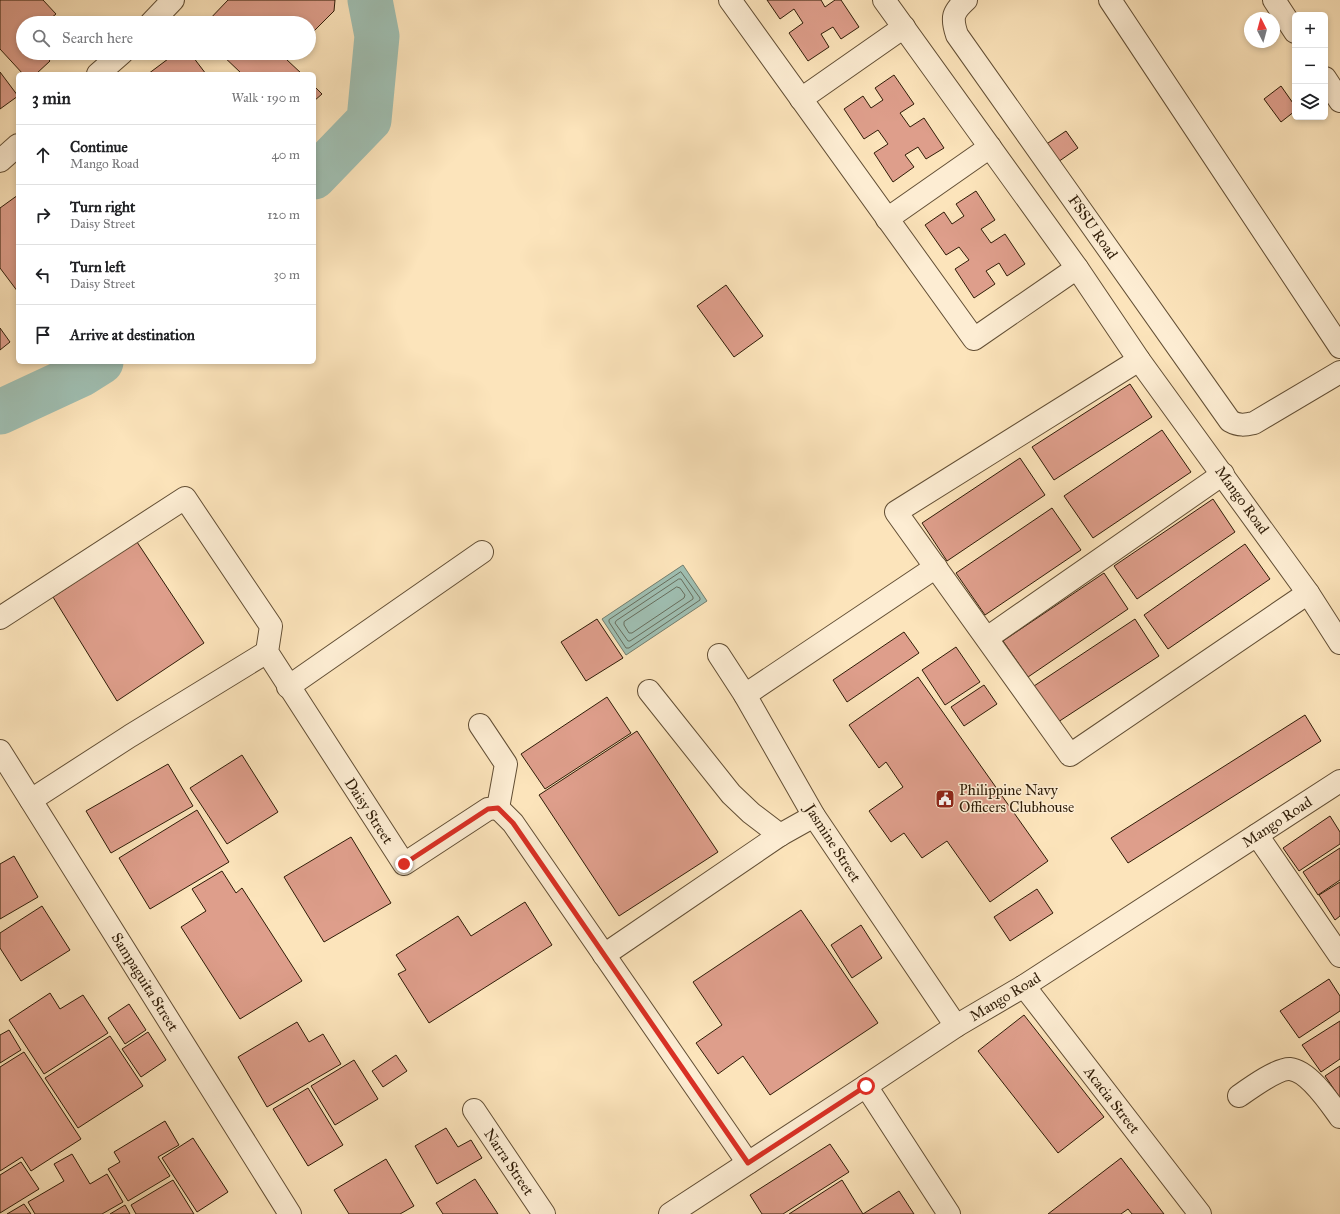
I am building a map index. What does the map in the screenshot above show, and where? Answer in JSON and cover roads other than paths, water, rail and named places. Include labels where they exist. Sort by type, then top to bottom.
[{"type":"street","points":[[158,16],[173,0]]},
{"type":"street","points":[[730,0],[974,339],[1077,268]]},
{"type":"street","name":"Mango Road","points":[[884,0],[1077,268],[1139,360],[1308,592],[1340,643]]},
{"type":"street","points":[[1110,0],[1340,347]]},
{"type":"street","points":[[1274,0],[1292,27]]},
{"type":"street","name":"FSSU Road","points":[[960,8],[953,24],[956,35],[1230,421],[1237,425],[1254,423],[1340,372]]},
{"type":"street","points":[[801,99],[904,27]]},
{"type":"street","points":[[100,72],[114,60]]},
{"type":"street","points":[[1328,83],[1340,102]]},
{"type":"street","points":[[0,161],[16,147]]},
{"type":"street","points":[[887,219],[990,147]]},
{"type":"street","points":[[1139,360],[896,512],[1070,755],[1308,592]]},
{"type":"street","points":[[987,638],[1223,474]]},
{"type":"street","points":[[0,618],[185,498],[271,626],[267,652],[137,732],[31,800]]},
{"type":"street","points":[[288,687],[482,552]]},
{"type":"street","points":[[745,695],[936,567]]},
{"type":"street","name":"Daisy Street","points":[[267,652],[288,687],[404,864],[488,809],[498,808]]},
{"type":"street","name":"Jasmine Street","points":[[719,655],[745,695],[814,816],[956,1026]]},
{"type":"street","points":[[649,691],[731,794],[751,813],[780,835]]},
{"type":"street","points":[[480,725],[506,764],[498,808],[513,823],[748,1163]]},
{"type":"street","name":"Sampaguita Street","points":[[0,751],[290,1214]]},
{"type":"street","name":"Mango Road","points":[[670,1214],[956,1026],[1024,986],[1340,781]]},
{"type":"street","points":[[604,955],[780,835],[814,816]]},
{"type":"street","points":[[1257,834],[1340,956]]},
{"type":"street","name":"Acacia Street","points":[[1024,986],[1200,1214]]},
{"type":"street","points":[[1239,1096],[1273,1074],[1289,1068],[1301,1073],[1324,1094],[1340,1117]]},
{"type":"street","points":[[866,1086],[949,1214]]},
{"type":"street","name":"Narra Street","points":[[474,1110],[544,1214]]},
{"type":"water","points":[[683,565],[707,601],[626,655],[602,619]]},
{"type":"waterway","points":[[316,175],[369,120],[377,36],[370,0]]},
{"type":"waterway","points":[[0,412],[82,374],[98,364]]},
{"type":"place","name":"Philippine Navy Officers Clubhouse","points":[[945,799]]}]
